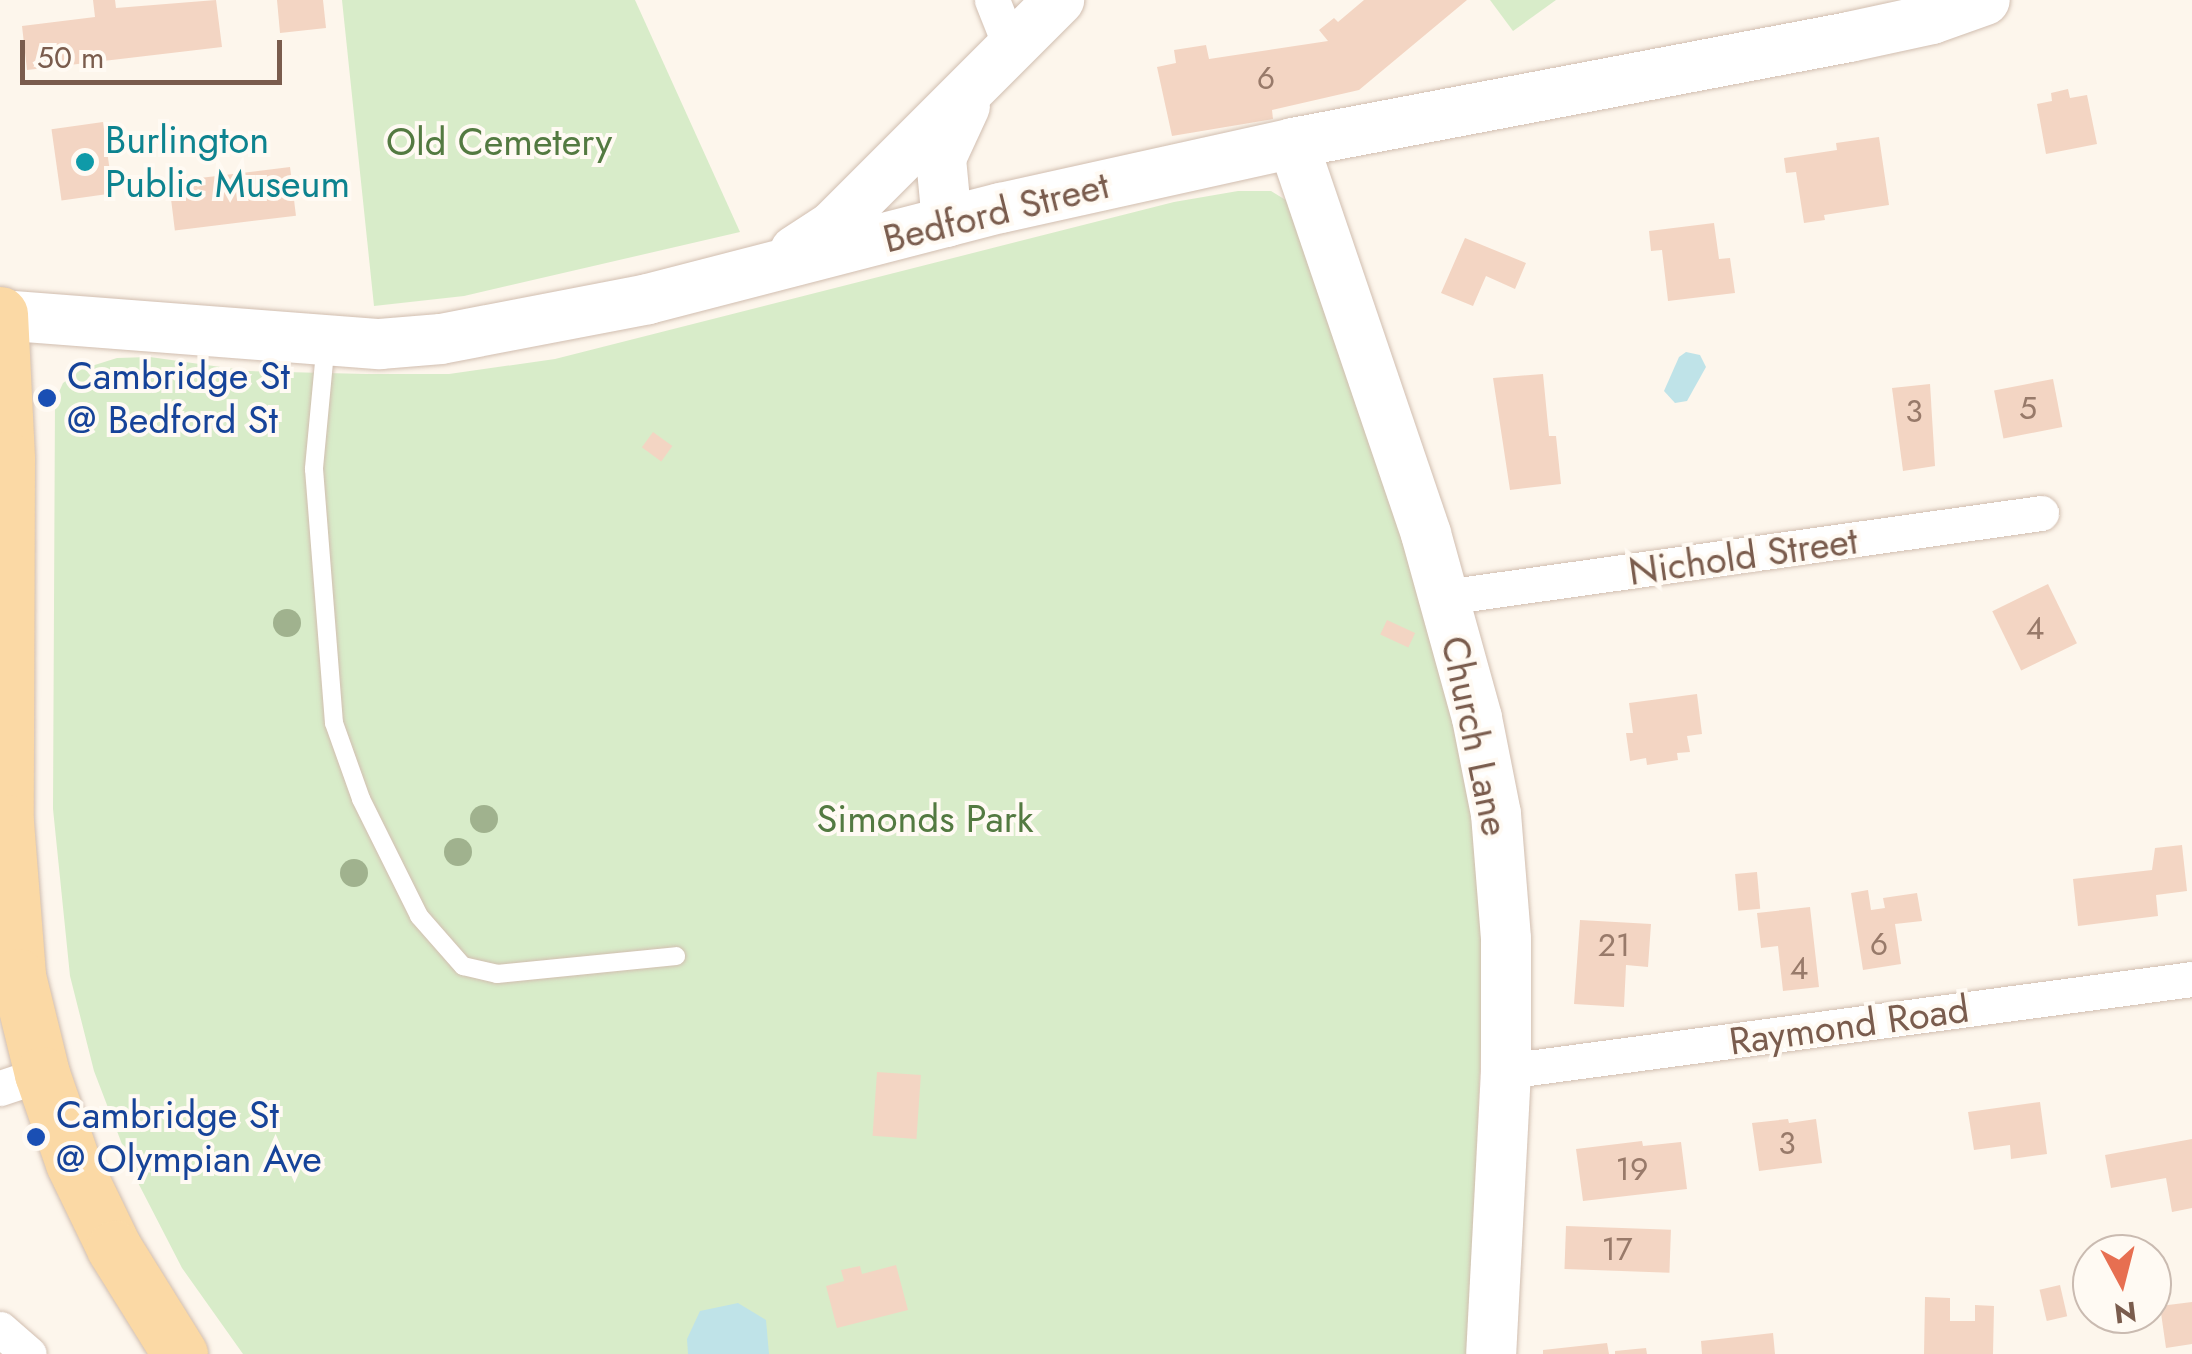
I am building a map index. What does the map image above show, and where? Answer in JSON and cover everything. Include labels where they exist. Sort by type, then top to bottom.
[{"type":"main road","points":[[770,268],[833,226],[1059,0]]},
{"type":"main road","name":"Bedford Street","points":[[0,315],[380,344],[440,339],[631,302],[947,222],[1292,142],[1849,37],[1932,18],[1986,0]]},
{"type":"main road","points":[[947,222],[941,158],[996,64]]},
{"type":"main road","name":"Church Lane","points":[[1292,142],[1445,597],[1478,718],[1496,814],[1506,939],[1506,1071],[1492,1354]]},
{"type":"main road","points":[[0,315],[6,406],[6,822],[11,916],[24,1006],[21,1081],[180,1354]]},
{"type":"street","points":[[992,0],[996,64]]},
{"type":"street","name":"Nichold Street","points":[[1445,597],[2041,514]]},
{"type":"street","name":"Raymond Road","points":[[1506,1071],[2192,980]]},
{"type":"street","points":[[0,1330],[29,1354]]},
{"type":"lane","points":[[326,341],[314,469],[334,723],[361,798],[419,916],[462,966],[497,974],[676,956]]},
{"type":"green space","name":"Old Cemetery","points":[[342,0],[635,0],[740,232],[464,296],[374,306]]},
{"type":"green space","points":[[1490,0],[1556,0],[1513,31]]},
{"type":"green space","name":"Simonds Park","points":[[1238,191],[1271,191],[1289,202],[1321,274],[1449,686],[1480,856],[1482,1022],[1468,1354],[243,1354],[182,1268],[133,1173],[94,1071],[70,976],[53,809],[55,401],[63,383],[82,369],[117,358],[150,357],[249,371],[366,374],[449,374],[555,359],[1174,202]]},
{"type":"water","points":[[1686,352],[1700,355],[1706,367],[1687,401],[1675,403],[1664,391],[1679,357]]},
{"type":"water","points":[[738,1303],[766,1320],[769,1354],[688,1354],[687,1339],[700,1311]]},
{"type":"building","points":[[93,0],[115,0],[116,8],[216,0],[222,47],[27,70],[22,26],[95,17]]},
{"type":"building","points":[[277,0],[323,0],[326,28],[280,33]]},
{"type":"building","points":[[1364,0],[1467,0],[1359,90],[1272,110],[1273,119],[1172,136],[1157,67],[1176,63],[1174,50],[1206,45],[1209,59],[1328,41],[1319,30],[1334,18],[1338,22]]},
{"type":"building","points":[[2068,89],[2070,98],[2087,95],[2097,144],[2046,154],[2037,104],[2052,101],[2051,93]]},
{"type":"building","points":[[103,122],[113,193],[62,201],[52,129]]},
{"type":"building","points":[[1879,137],[1889,205],[1824,215],[1825,220],[1804,223],[1796,172],[1786,173],[1784,158],[1837,150],[1836,143]]},
{"type":"building","points":[[290,167],[296,216],[175,231],[169,182]]},
{"type":"building","points":[[1714,223],[1719,259],[1730,258],[1735,293],[1668,301],[1662,250],[1651,251],[1649,231]]},
{"type":"building","points":[[1465,238],[1526,263],[1515,289],[1486,276],[1473,306],[1441,293]]},
{"type":"building","points":[[1543,374],[1549,436],[1556,436],[1561,484],[1510,490],[1493,378]]},
{"type":"building","points":[[2053,379],[2062,427],[2003,439],[1994,390]]},
{"type":"building","points":[[1930,384],[1935,466],[1903,471],[1892,388]]},
{"type":"building","points":[[653,432],[672,446],[661,461],[642,447]]},
{"type":"building","points":[[2048,584],[2077,643],[2021,670],[1992,611]]},
{"type":"building","points":[[1387,620],[1415,633],[1408,648],[1380,635]]},
{"type":"building","points":[[1697,694],[1702,734],[1687,736],[1690,752],[1677,753],[1678,760],[1647,765],[1646,758],[1630,761],[1626,733],[1633,733],[1629,703]]},
{"type":"building","points":[[2182,845],[2187,891],[2156,895],[2158,916],[2078,926],[2073,879],[2152,870],[2155,848]]},
{"type":"building","points":[[1757,872],[1760,909],[1738,911],[1735,874]]},
{"type":"building","points":[[1868,890],[1871,910],[1885,908],[1883,898],[1917,893],[1922,921],[1895,924],[1901,964],[1863,970],[1851,893]]},
{"type":"building","points":[[1810,907],[1819,987],[1783,991],[1778,946],[1761,948],[1757,913]]},
{"type":"building","points":[[1580,920],[1651,924],[1648,967],[1626,965],[1624,1007],[1574,1004]]},
{"type":"building","points":[[877,1072],[921,1075],[916,1139],[873,1136]]},
{"type":"building","points":[[2040,1102],[2047,1154],[2011,1159],[2010,1145],[1974,1150],[1968,1112]]},
{"type":"building","points":[[1788,1119],[1789,1123],[1816,1119],[1822,1163],[1759,1171],[1752,1123]]},
{"type":"building","points":[[2192,1139],[2192,1208],[2172,1212],[2166,1178],[2111,1188],[2105,1155]]},
{"type":"building","points":[[1642,1141],[1643,1146],[1681,1142],[1687,1189],[1583,1201],[1576,1149]]},
{"type":"building","points":[[1566,1226],[1671,1230],[1669,1273],[1564,1269]]},
{"type":"building","points":[[896,1265],[908,1310],[837,1328],[826,1286],[844,1281],[841,1270],[860,1266],[862,1274]]},
{"type":"building","points":[[2060,1285],[2067,1316],[2047,1321],[2040,1290]]},
{"type":"building","points":[[1925,1297],[1950,1298],[1950,1321],[1975,1321],[1975,1305],[1994,1306],[1993,1354],[1924,1354]]},
{"type":"building","points":[[2192,1302],[2192,1344],[2166,1348],[2164,1334],[2172,1334],[2172,1304]]},
{"type":"building","points":[[1773,1333],[1775,1354],[1702,1354],[1701,1341]]},
{"type":"building","points":[[1607,1343],[1609,1354],[1543,1354],[1543,1350]]},
{"type":"building","points":[[1646,1348],[1647,1354],[1615,1354],[1615,1351]]},
{"type":"place","name":"Burlington Public Museum","points":[[85,162]]},
{"type":"place","name":"Cambridge St @ Bedford St","points":[[47,398]]},
{"type":"place","name":"Cambridge St @ Olympian Ave","points":[[36,1137]]}]
